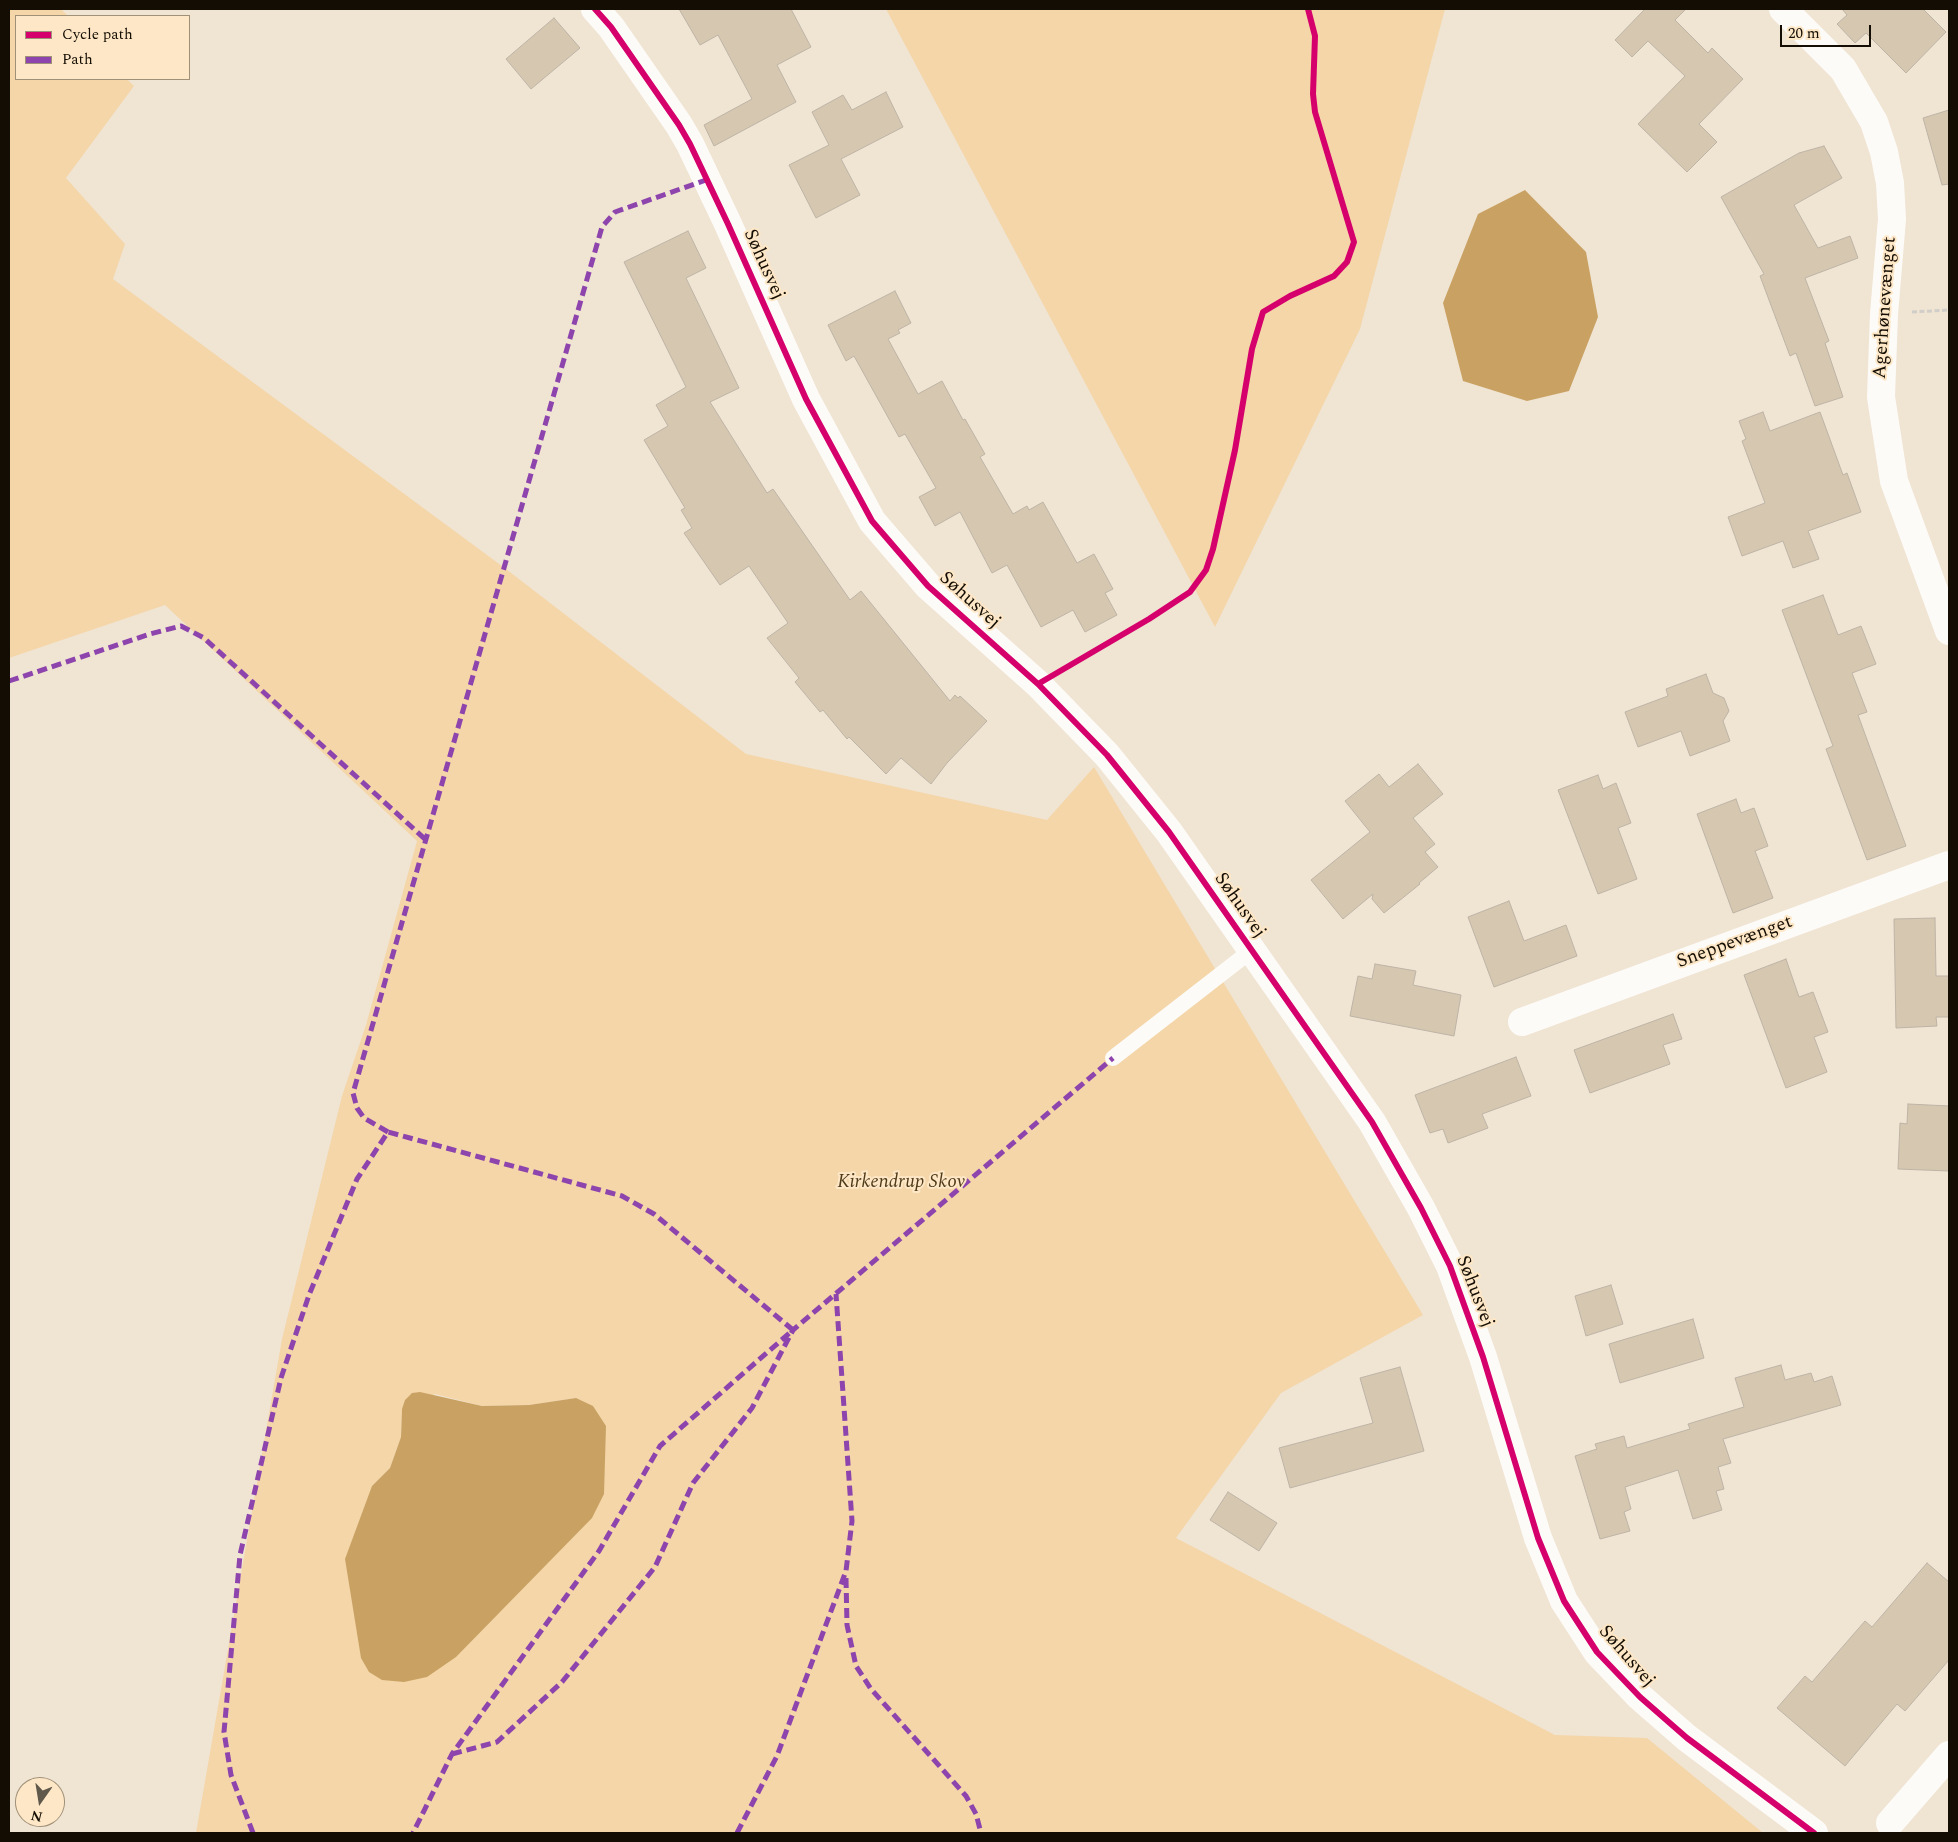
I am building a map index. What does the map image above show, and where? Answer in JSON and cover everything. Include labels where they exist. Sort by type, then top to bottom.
[{"type":"street","name":"Søhusvej","points":[[595,9],[611,27],[679,125],[690,144],[806,399],[872,521],[928,586],[1038,684],[1107,756],[1169,832],[1372,1122],[1421,1208],[1450,1266],[1483,1357],[1538,1538],[1564,1601],[1597,1652],[1640,1696],[1687,1738],[1814,1833]]},
{"type":"street","name":"Agerhønevænget","points":[[1783,9],[1843,69],[1874,122],[1882,145],[1890,182],[1892,219],[1884,314],[1881,397],[1894,481],[1949,631]]},
{"type":"street","name":"Sneppevænget","points":[[1522,1022],[1949,865]]},
{"type":"street","points":[[1890,1823],[1949,1755]]},
{"type":"lane","points":[[1113,1058],[1252,950]]},
{"type":"path","points":[[1884,314],[1949,310]]},
{"type":"green space","name":"Kirkendrup Skov","points":[[9,9],[61,9],[67,15],[15,15],[15,80],[128,80],[134,86],[66,178],[125,244],[113,279],[506,569],[746,754],[1047,820],[1094,767],[1423,1315],[1281,1393],[1176,1538],[1555,1735],[1647,1738],[1763,1833],[196,1833],[282,1339],[342,1096],[366,1025],[417,841],[165,605],[9,658]],"holes":[[[435,1394],[482,1406],[529,1405],[576,1398],[372,1486],[390,1468],[401,1437],[402,1409]]]},
{"type":"green space","points":[[886,9],[1445,9],[1360,329],[1215,627]]},
{"type":"shaded area","points":[[1525,190],[1586,252],[1598,317],[1569,391],[1527,401],[1463,381],[1443,303],[1478,214]]},
{"type":"shaded area","points":[[420,1392],[482,1406],[529,1405],[576,1398],[593,1406],[606,1426],[604,1494],[592,1518],[456,1657],[427,1677],[404,1682],[382,1680],[369,1672],[361,1658],[345,1559],[372,1486],[390,1468],[401,1437],[402,1409],[405,1400],[412,1393]]},
{"type":"building","points":[[679,9],[791,9],[811,47],[777,65],[796,102],[714,146],[704,125],[752,99],[718,35],[700,45]]},
{"type":"building","points":[[1645,9],[1686,9],[1675,20],[1708,53],[1712,48],[1743,79],[1699,124],[1717,142],[1687,172],[1638,124],[1685,76],[1648,41],[1632,57],[1615,40]]},
{"type":"building","points":[[1842,9],[1923,9],[1946,32],[1906,73],[1866,33],[1855,43],[1837,24],[1847,15]]},
{"type":"building","points":[[554,18],[580,48],[531,89],[506,59]]},
{"type":"building","points":[[886,92],[903,127],[841,159],[860,195],[816,218],[789,165],[829,145],[812,112],[843,95],[852,110]]},
{"type":"building","points":[[1949,110],[1949,184],[1942,185],[1923,118]]},
{"type":"building","points":[[1824,146],[1842,178],[1794,205],[1818,248],[1850,236],[1858,258],[1805,278],[1829,341],[1825,343],[1843,397],[1815,406],[1796,353],[1790,356],[1760,276],[1764,274],[1721,197],[1799,153]]},
{"type":"building","points":[[688,231],[706,268],[686,278],[739,388],[710,402],[767,493],[773,489],[850,600],[861,591],[950,701],[955,695],[958,698],[960,696],[987,721],[947,763],[931,784],[901,758],[886,774],[849,737],[847,739],[823,710],[820,712],[795,682],[799,678],[767,638],[788,623],[749,566],[720,585],[684,533],[692,528],[681,510],[685,508],[644,440],[668,426],[656,405],[686,387],[624,262]]},
{"type":"building","points":[[895,291],[911,323],[898,330],[900,333],[888,339],[918,394],[942,381],[963,420],[965,419],[985,454],[980,457],[1013,514],[1027,506],[1029,510],[1043,502],[1077,563],[1094,554],[1113,589],[1105,593],[1117,615],[1085,632],[1073,610],[1041,627],[1007,565],[992,573],[960,512],[935,526],[919,497],[936,488],[905,434],[899,437],[854,356],[846,361],[828,325]]},
{"type":"building","points":[[1763,412],[1770,431],[1820,412],[1843,475],[1847,473],[1861,512],[1808,531],[1819,559],[1793,568],[1783,541],[1742,556],[1728,517],[1765,503],[1742,441],[1746,439],[1739,421]]},
{"type":"building","points":[[1823,595],[1838,635],[1861,626],[1876,664],[1852,673],[1867,712],[1858,715],[1906,846],[1867,860],[1826,749],[1833,746],[1782,610]]},
{"type":"building","points":[[1706,674],[1713,693],[1724,698],[1729,711],[1723,721],[1730,741],[1690,756],[1681,731],[1638,747],[1625,712],[1668,696],[1666,689]]},
{"type":"building","points":[[1418,764],[1443,794],[1413,818],[1435,844],[1425,852],[1438,867],[1384,913],[1372,899],[1373,894],[1343,919],[1311,880],[1370,832],[1345,801],[1379,774],[1389,787]]},
{"type":"building","points":[[1598,775],[1603,789],[1616,783],[1631,823],[1618,828],[1637,879],[1598,894],[1558,790]]},
{"type":"building","points":[[1736,799],[1741,813],[1754,808],[1768,846],[1755,851],[1773,898],[1733,913],[1697,814]]},
{"type":"building","points":[[1509,901],[1524,941],[1566,925],[1577,956],[1494,987],[1468,917]]},
{"type":"building","points":[[1935,918],[1936,976],[1949,976],[1949,1017],[1936,1017],[1937,1026],[1896,1028],[1894,919]]},
{"type":"building","points":[[1786,959],[1799,997],[1813,992],[1828,1032],[1814,1037],[1827,1072],[1786,1088],[1744,975]]},
{"type":"building","points":[[1375,964],[1416,971],[1413,985],[1461,995],[1454,1036],[1350,1016],[1358,976],[1372,979]]},
{"type":"building","points":[[1673,1014],[1682,1039],[1663,1045],[1670,1064],[1590,1093],[1574,1050]]},
{"type":"building","points":[[1516,1057],[1531,1096],[1482,1114],[1488,1128],[1448,1143],[1443,1129],[1430,1133],[1415,1095]]},
{"type":"building","points":[[1908,1104],[1949,1106],[1949,1171],[1898,1169],[1900,1123],[1907,1124]]},
{"type":"building","points":[[1611,1285],[1623,1324],[1586,1336],[1575,1296]]},
{"type":"building","points":[[1693,1319],[1704,1358],[1620,1383],[1609,1344]]},
{"type":"building","points":[[1781,1365],[1785,1380],[1811,1373],[1814,1382],[1832,1376],[1841,1405],[1723,1439],[1731,1463],[1718,1467],[1724,1489],[1716,1491],[1722,1510],[1693,1519],[1678,1470],[1625,1487],[1631,1509],[1624,1512],[1630,1531],[1600,1539],[1575,1456],[1597,1449],[1595,1444],[1624,1436],[1627,1448],[1690,1429],[1688,1424],[1744,1407],[1735,1378]]},
{"type":"building","points":[[1400,1367],[1424,1451],[1290,1488],[1279,1448],[1373,1423],[1360,1378]]},
{"type":"building","points":[[1228,1492],[1277,1523],[1259,1551],[1210,1520]]},
{"type":"building","points":[[1927,1563],[1949,1582],[1949,1660],[1905,1711],[1897,1704],[1845,1766],[1777,1708],[1805,1676],[1812,1682],[1865,1621],[1872,1627]]},
{"type":"marked path","points":[[388,1132],[364,1118],[357,1108],[353,1093],[602,227],[615,212],[706,180]]},
{"type":"marked path","points":[[9,681],[150,634],[181,626],[204,638],[426,840]]},
{"type":"marked path","points":[[452,1754],[497,1742],[562,1682],[655,1567],[693,1483],[752,1408],[793,1330],[1113,1058]]},
{"type":"marked path","points":[[253,1833],[231,1775],[224,1732],[240,1555],[281,1378],[309,1295],[357,1179],[388,1132],[622,1196],[654,1214],[793,1330],[660,1446],[599,1551],[452,1754],[413,1833]]},
{"type":"marked path","points":[[737,1833],[777,1756],[846,1571],[852,1521],[836,1294]]},
{"type":"marked path","points":[[846,1578],[847,1625],[856,1666],[871,1689],[966,1796],[976,1814],[981,1833]]},
{"type":"cycle path","points":[[595,9],[611,27],[679,125],[690,144],[806,399],[872,521],[928,586],[1038,684],[1107,755],[1169,832],[1372,1122],[1421,1208],[1450,1266],[1483,1357],[1538,1538],[1564,1601],[1597,1652],[1640,1697],[1687,1738],[1814,1833]]},
{"type":"cycle path","points":[[1038,684],[1149,619],[1190,592],[1206,570],[1213,549],[1235,450],[1252,349],[1263,312],[1290,296],[1334,276],[1347,262],[1354,242],[1315,112],[1313,94],[1315,36],[1308,9]]}]
